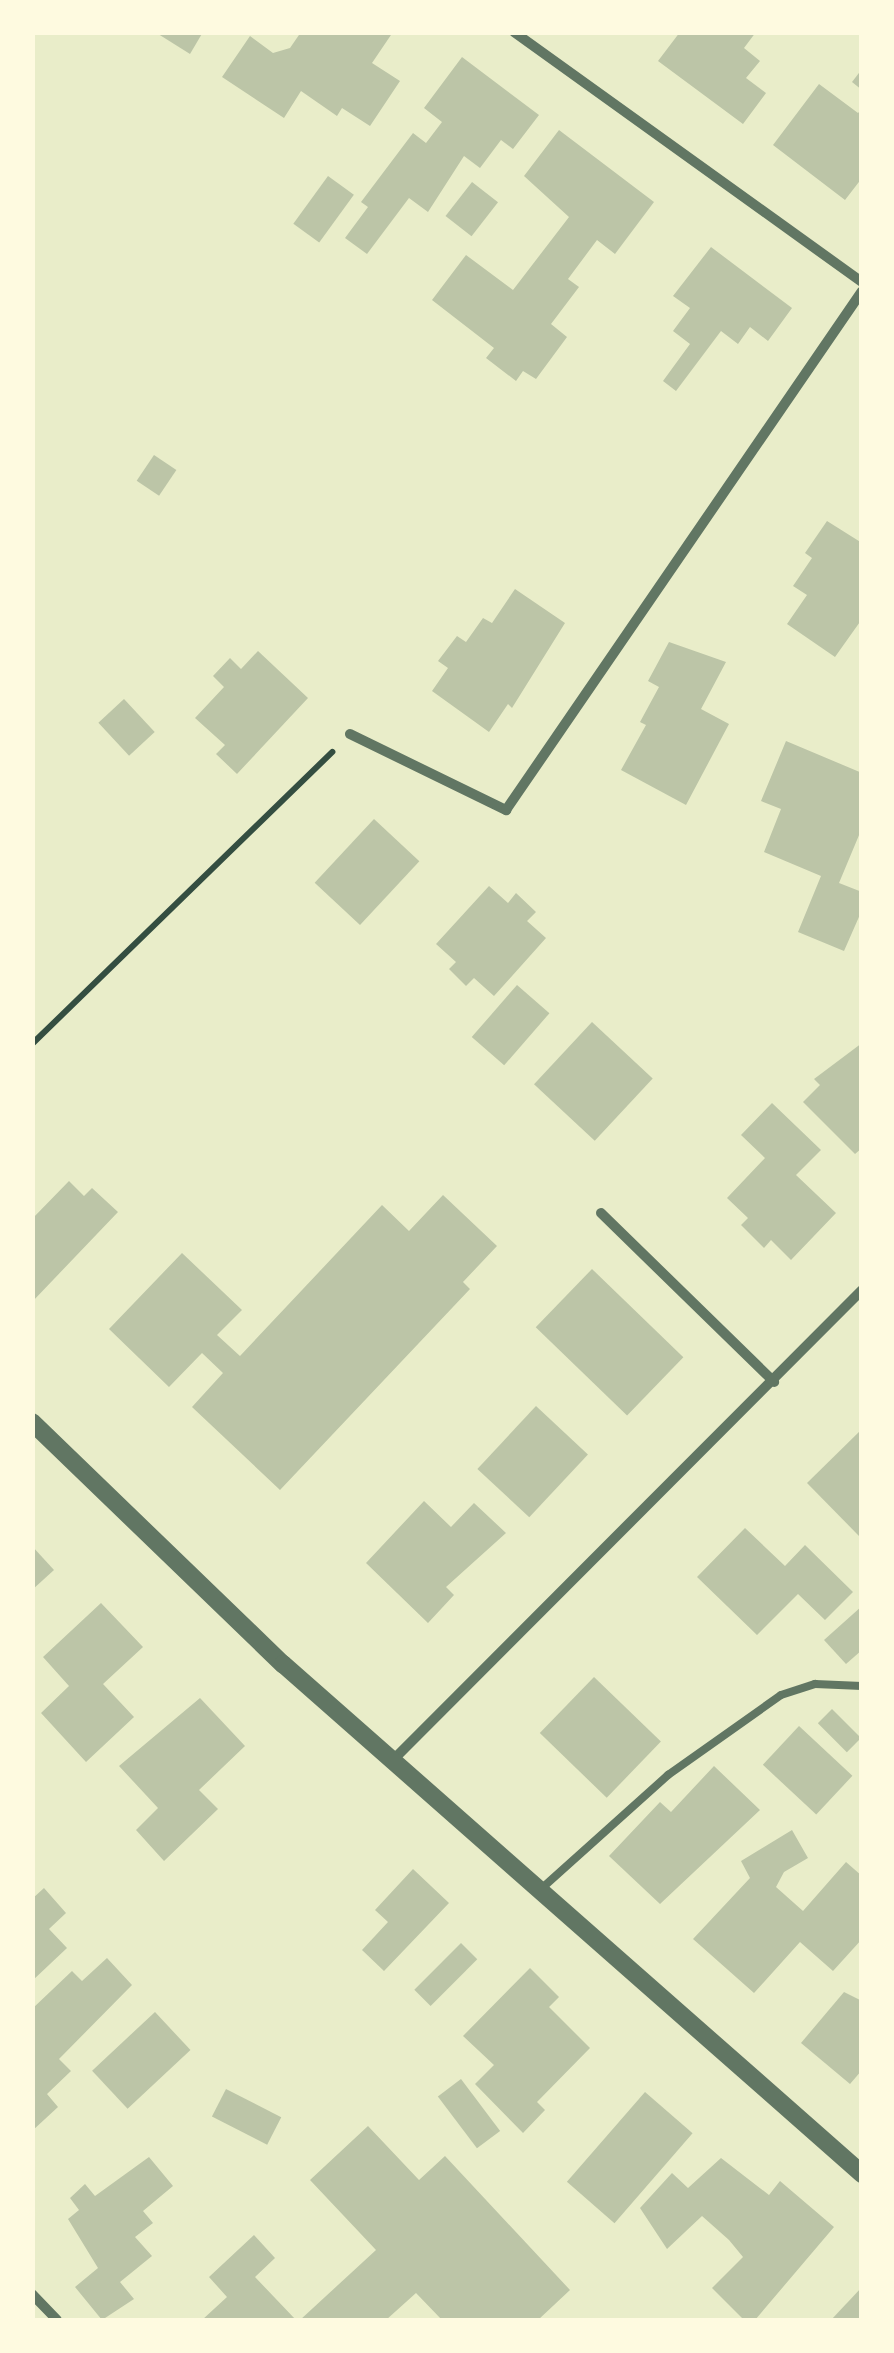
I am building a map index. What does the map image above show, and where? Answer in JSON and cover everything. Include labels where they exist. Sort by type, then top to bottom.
[{"type":"street","points":[[514,32],[862,282]]},
{"type":"street","points":[[350,734],[506,810],[862,291]]},
{"type":"street","points":[[601,1213],[774,1382]]},
{"type":"street","points":[[392,1760],[862,1290]]},
{"type":"street","points":[[32,1422],[392,1760],[862,2174]]},
{"type":"street","points":[[32,2294],[57,2320]]},
{"type":"lane","points":[[538,1892],[668,1775],[781,1695],[814,1684],[862,1686]]},
{"type":"path","points":[[32,1044],[350,734]]},
{"type":"building","points":[[155,32],[203,32],[190,54]]},
{"type":"building","points":[[301,32],[393,32],[372,63],[400,81],[370,126],[342,108],[337,116],[301,91],[284,118],[222,77],[250,36],[273,53],[290,48]]},
{"type":"building","points":[[680,32],[756,32],[744,48],[760,61],[746,78],[766,93],[743,124],[658,61]]},
{"type":"building","points":[[462,57],[539,115],[513,149],[501,140],[480,168],[464,156],[428,212],[409,198],[367,254],[345,238],[368,207],[361,202],[413,133],[426,143],[442,122],[424,108]]},
{"type":"building","points":[[862,69],[862,90],[852,82]]},
{"type":"building","points":[[819,84],[858,113],[862,109],[862,178],[845,200],[773,145]]},
{"type":"building","points":[[559,130],[654,202],[615,254],[597,240],[568,279],[579,287],[551,324],[567,337],[536,379],[523,371],[516,381],[486,358],[494,348],[432,300],[466,255],[513,290],[569,217],[524,176]]},
{"type":"building","points":[[328,176],[354,195],[319,243],[293,224]]},
{"type":"building","points":[[472,182],[498,202],[472,236],[446,216]]},
{"type":"building","points":[[711,247],[792,308],[768,341],[750,327],[738,344],[721,331],[676,391],[663,381],[690,344],[673,331],[690,308],[673,296]]},
{"type":"building","points":[[154,455],[176,470],[159,496],[137,481]]},
{"type":"building","points":[[827,521],[862,543],[862,619],[835,657],[787,624],[807,595],[793,586],[812,558],[805,553]]},
{"type":"building","points":[[515,589],[565,623],[512,708],[508,704],[489,732],[432,691],[448,668],[438,661],[457,636],[466,642],[483,618],[492,623]]},
{"type":"building","points":[[669,642],[726,662],[701,709],[729,724],[686,805],[621,770],[646,725],[640,722],[659,687],[648,681]]},
{"type":"building","points":[[258,651],[308,698],[237,774],[216,754],[225,745],[195,718],[224,687],[213,676],[230,658],[241,669]]},
{"type":"building","points":[[124,699],[155,732],[129,756],[98,723]]},
{"type":"building","points":[[786,741],[862,773],[862,828],[839,883],[862,892],[862,910],[844,951],[798,932],[821,876],[764,852],[781,809],[761,801]]},
{"type":"building","points":[[374,819],[419,861],[360,925],[315,883]]},
{"type":"building","points":[[489,886],[508,903],[516,893],[536,912],[527,921],[546,938],[494,996],[474,978],[466,986],[449,969],[456,962],[436,944]]},
{"type":"building","points":[[517,985],[549,1013],[504,1065],[472,1037]]},
{"type":"building","points":[[592,1022],[653,1079],[595,1141],[534,1084]]},
{"type":"building","points":[[862,1043],[862,1148],[855,1154],[803,1102],[820,1085],[814,1079]]},
{"type":"building","points":[[772,1103],[821,1150],[796,1175],[836,1213],[791,1260],[771,1240],[764,1248],[741,1225],[748,1218],[727,1198],[765,1158],[741,1135]]},
{"type":"building","points":[[69,1181],[84,1196],[92,1188],[118,1212],[32,1302],[32,1219]]},
{"type":"building","points":[[443,1195],[497,1246],[463,1282],[470,1289],[280,1490],[192,1407],[223,1373],[202,1353],[169,1387],[109,1329],[182,1253],[242,1310],[217,1335],[240,1356],[382,1205],[409,1231]]},
{"type":"building","points":[[592,1269],[683,1357],[627,1415],[536,1327]]},
{"type":"building","points":[[536,1406],[588,1454],[529,1517],[477,1469]]},
{"type":"building","points":[[862,1429],[862,1534],[859,1536],[807,1483]]},
{"type":"building","points":[[424,1501],[451,1527],[474,1503],[506,1533],[446,1587],[454,1595],[428,1623],[366,1563]]},
{"type":"building","points":[[745,1528],[785,1566],[805,1545],[853,1592],[825,1620],[798,1594],[757,1635],[697,1577]]},
{"type":"building","points":[[32,1546],[54,1570],[32,1590]]},
{"type":"building","points":[[101,1603],[143,1647],[103,1684],[134,1717],[86,1762],[41,1713],[69,1686],[43,1657]]},
{"type":"building","points":[[862,1606],[862,1650],[846,1664],[824,1640]]},
{"type":"building","points":[[594,1677],[661,1742],[607,1798],[540,1733]]},
{"type":"building","points":[[200,1698],[245,1746],[199,1790],[218,1809],[164,1861],[136,1830],[158,1808],[119,1766]]},
{"type":"building","points":[[832,1709],[861,1738],[847,1752],[818,1723]]},
{"type":"building","points":[[799,1726],[852,1776],[816,1815],[763,1765]]},
{"type":"building","points":[[714,1766],[760,1810],[660,1904],[609,1856],[660,1802],[671,1812]]},
{"type":"building","points":[[792,1830],[808,1858],[784,1872],[776,1887],[803,1911],[846,1862],[862,1876],[862,1939],[833,1971],[800,1942],[754,1993],[693,1939],[750,1878],[741,1861]]},
{"type":"building","points":[[413,1869],[449,1903],[384,1971],[362,1950],[388,1922],[375,1910]]},
{"type":"building","points":[[44,1888],[66,1913],[49,1929],[67,1948],[32,1981],[32,1899]]},
{"type":"building","points":[[461,1943],[477,1959],[431,2006],[414,1990]]},
{"type":"building","points":[[107,1958],[132,1985],[59,2059],[71,2071],[47,2094],[58,2107],[32,2131],[32,2009],[72,1971],[82,1981]]},
{"type":"building","points":[[530,1968],[559,1997],[549,2007],[590,2048],[537,2102],[545,2110],[523,2133],[475,2084],[494,2065],[463,2036]]},
{"type":"building","points":[[844,1992],[862,2001],[862,2070],[850,2084],[801,2043]]},
{"type":"building","points":[[155,2012],[190,2050],[128,2109],[92,2071]]},
{"type":"building","points":[[461,2079],[500,2131],[477,2148],[438,2096]]},
{"type":"building","points":[[226,2089],[281,2117],[267,2145],[212,2117]]},
{"type":"building","points":[[645,2092],[693,2133],[614,2223],[567,2182]]},
{"type":"building","points":[[368,2126],[419,2180],[445,2156],[570,2290],[538,2320],[442,2320],[416,2293],[386,2320],[300,2320],[376,2250],[310,2180]]},
{"type":"building","points":[[149,2157],[173,2186],[143,2211],[153,2223],[135,2237],[152,2256],[120,2282],[134,2299],[102,2320],[75,2287],[98,2268],[68,2219],[79,2210],[70,2198],[85,2184],[95,2196]]},
{"type":"building","points":[[721,2158],[769,2195],[780,2181],[834,2227],[755,2320],[744,2320],[712,2288],[743,2257],[729,2240],[702,2216],[667,2249],[640,2208],[672,2173],[688,2188]]},
{"type":"building","points":[[254,2235],[275,2258],[255,2277],[296,2320],[202,2320],[227,2297],[209,2277]]},
{"type":"building","points":[[862,2287],[862,2320],[831,2320]]}]
